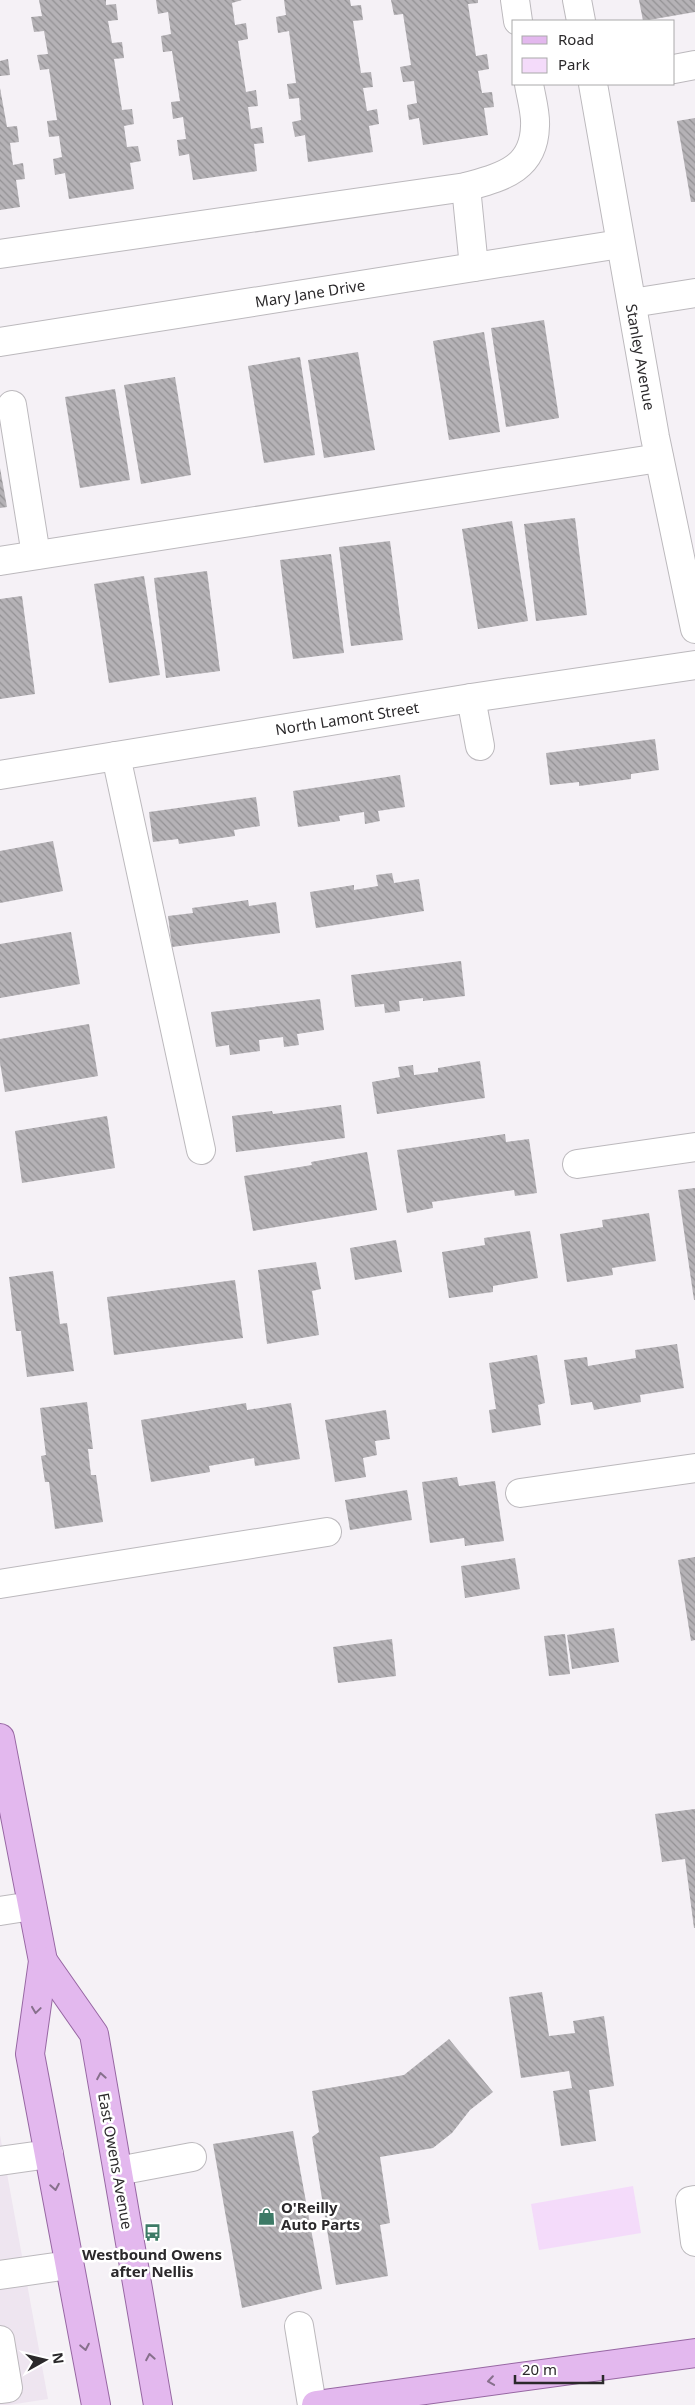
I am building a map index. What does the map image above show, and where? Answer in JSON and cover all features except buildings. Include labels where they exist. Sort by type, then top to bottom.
[{"type":"main road","name":"East Owens Avenue","points":[[0,1738],[43,1962],[30,2054],[96,2405]]},
{"type":"main road","name":"East Owens Avenue","points":[[43,1962],[94,2034],[158,2405]]},
{"type":"main road","points":[[316,2405],[695,2353]]},
{"type":"street","points":[[515,0],[518,20]]},
{"type":"street","points":[[577,0],[581,20]]},
{"type":"street","points":[[675,69],[695,65]]},
{"type":"street","points":[[0,254],[466,186],[502,177],[528,157],[535,126],[528,85]]},
{"type":"street","name":"Stanley Avenue","points":[[593,85],[659,458],[695,629]]},
{"type":"street","points":[[466,186],[474,267]]},
{"type":"street","name":"Mary Jane Drive","points":[[0,342],[620,244]]},
{"type":"street","points":[[632,303],[695,292]]},
{"type":"street","points":[[12,405],[36,555]]},
{"type":"street","points":[[0,561],[659,458]]},
{"type":"street","name":"North Lamont Street","points":[[0,775],[471,698],[695,665]]},
{"type":"street","points":[[471,698],[480,746]]},
{"type":"street","points":[[116,756],[201,1150]]},
{"type":"street","points":[[577,1164],[695,1147]]},
{"type":"street","points":[[520,1493],[695,1468]]},
{"type":"street","points":[[0,1584],[327,1532]]},
{"type":"street","points":[[0,1911],[32,1906]]},
{"type":"street","points":[[0,2161],[49,2154]]},
{"type":"street","points":[[118,2171],[192,2157]]},
{"type":"street","points":[[695,2200],[690,2201],[695,2242]]},
{"type":"street","points":[[0,2275],[69,2265]]},
{"type":"street","points":[[299,2326],[312,2405]]},
{"type":"street","points":[[0,2340],[8,2388],[0,2390]]},
{"type":"shaded area","points":[[0,2135],[48,2399],[9,2405],[0,2405]]},
{"type":"green space","points":[[633,2186],[641,2233],[539,2250],[531,2204]]},
{"type":"place","name":"O'Reilly Auto Parts","points":[[267,2216]]},
{"type":"place","name":"Westbound Owens after Nellis","points":[[152,2233]]}]
